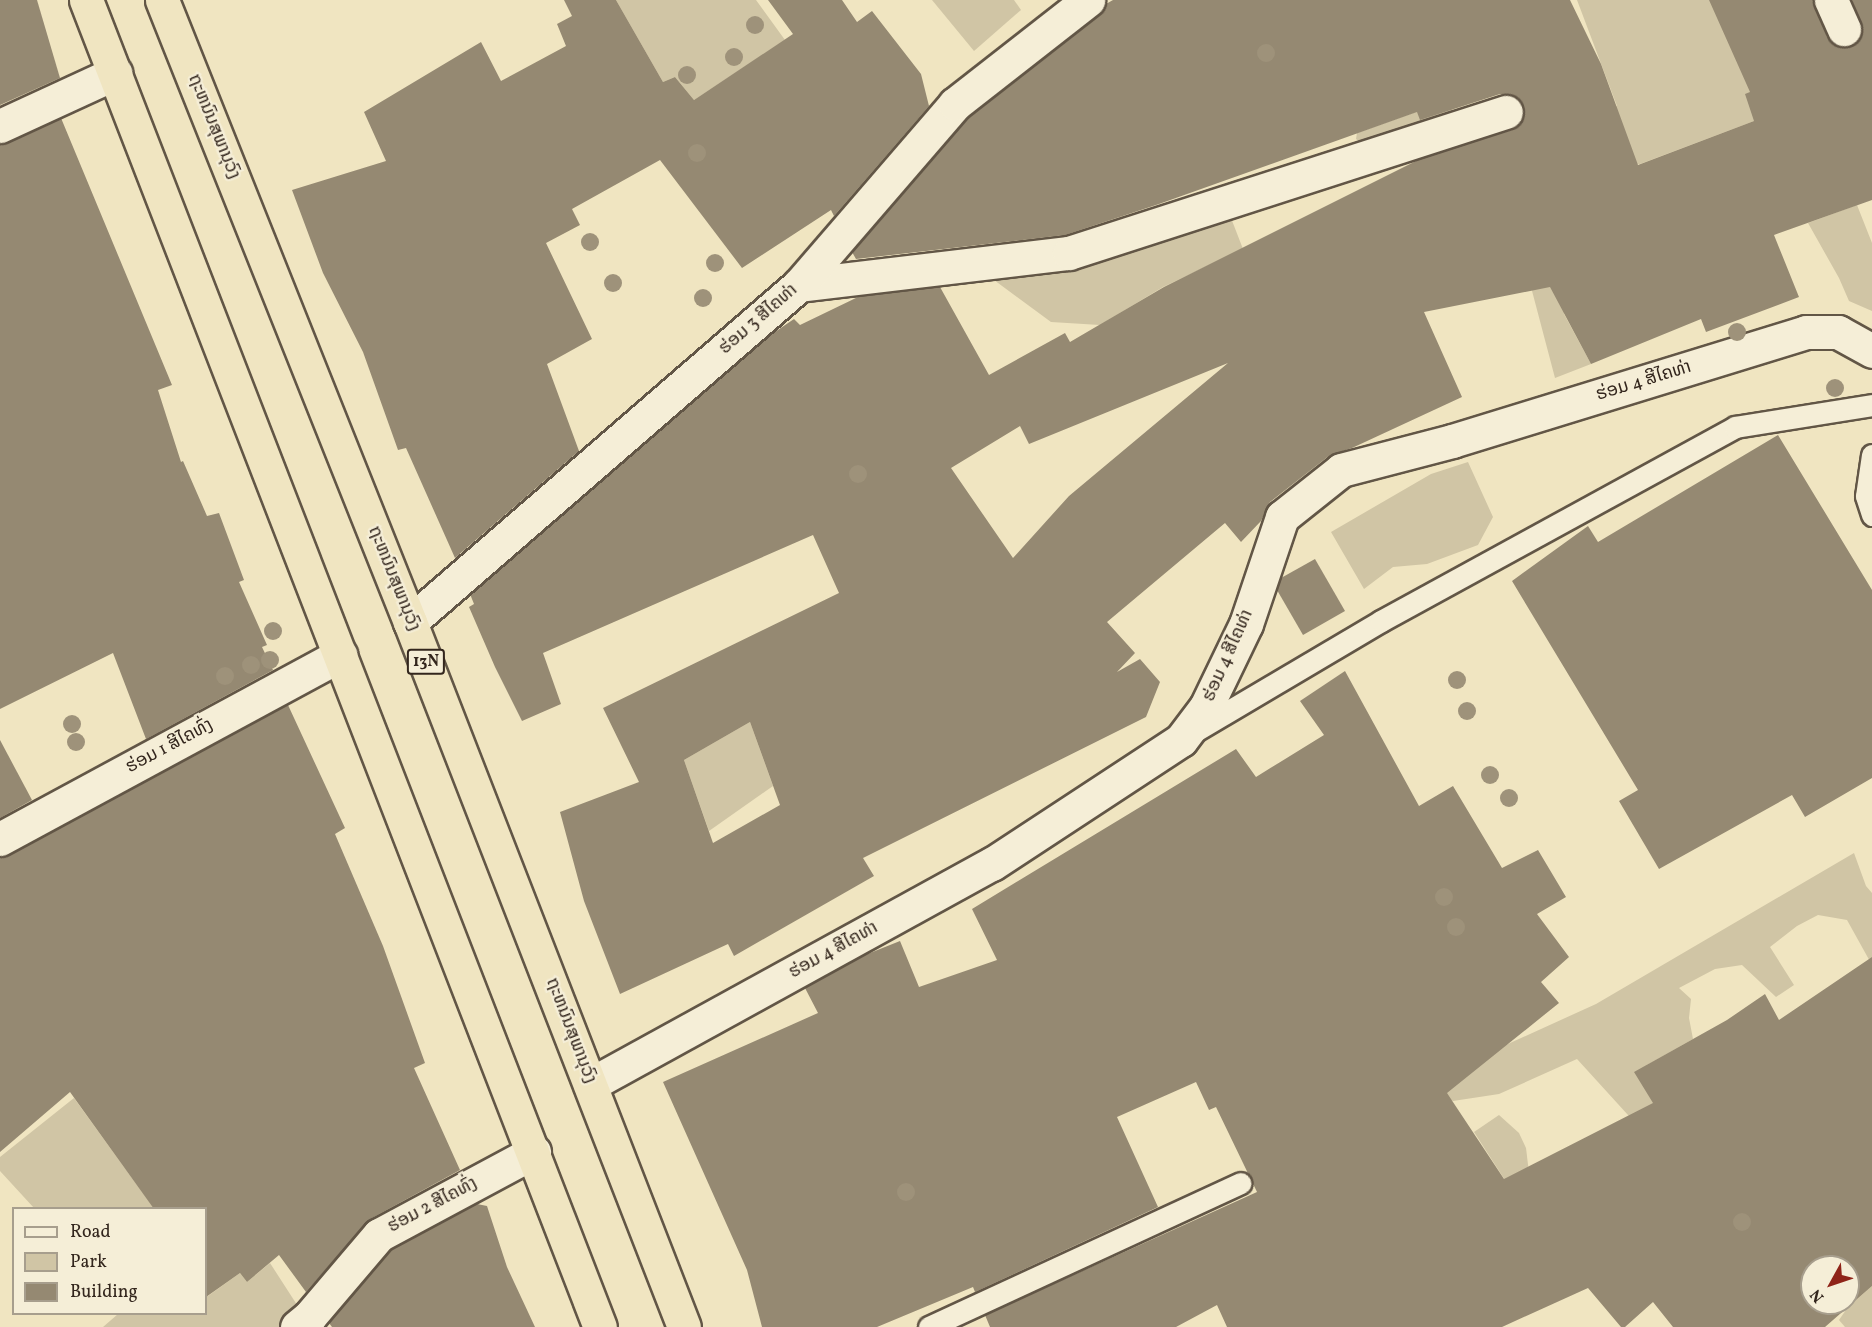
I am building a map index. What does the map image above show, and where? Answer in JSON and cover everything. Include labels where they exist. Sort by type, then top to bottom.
[{"type":"highway","points":[[86,0],[600,1327]]},
{"type":"highway","name":"ຖະຫນົນສຸພານຸວົງ","points":[[162,0],[410,622],[684,1327]]},
{"type":"street","name":"ຮ່ອມ 3 ສີໄຄທ່າ","points":[[410,622],[799,285],[955,104],[1088,0]]},
{"type":"street","points":[[0,126],[115,73]]},
{"type":"street","points":[[799,285],[1069,253],[1506,112]]},
{"type":"street","name":"ຮ່ອມ 4 ສີໄຄທ່າ","points":[[591,1084],[992,864],[1181,740],[1206,708],[1246,624],[1282,517],[1341,470],[1452,441],[1806,332],[1838,332],[1872,351]]},
{"type":"street","name":"ຮ່ອມ 1 ສີໄຄທົ່ງ","points":[[0,839],[340,655]]},
{"type":"street","name":"ຮ່ອມ 2 ສີໄຄທົ່ງ","points":[[297,1327],[310,1316],[379,1234],[534,1152]]},
{"type":"lane","points":[[1181,740],[1381,621],[1734,427],[1872,405]]},
{"type":"lane","points":[[1872,455],[1866,496],[1872,515]]},
{"type":"lane","points":[[929,1327],[1240,1183]]},
{"type":"green space","points":[[616,0],[756,0],[785,40],[694,100],[675,77],[663,82]]},
{"type":"green space","points":[[932,0],[1014,0],[1021,10],[974,51]]},
{"type":"green space","points":[[1577,0],[1852,0],[1872,40],[1754,121],[1640,164],[1633,164],[1564,314],[1591,364],[1555,378],[1492,139],[1617,106]]},
{"type":"green space","points":[[1444,102],[1453,108],[1448,119],[1364,145],[1356,139],[1357,133]]},
{"type":"green space","points":[[1857,205],[1872,243],[1872,311],[1849,301],[1839,278],[1808,223]]},
{"type":"green space","points":[[1231,218],[1243,249],[1163,287],[1100,325],[1051,322],[994,280],[1059,268]]},
{"type":"green space","points":[[1468,462],[1493,517],[1478,545],[1427,564],[1393,567],[1364,589],[1331,532],[1431,474]]},
{"type":"green space","points":[[750,722],[773,786],[709,831],[684,760]]},
{"type":"green space","points":[[1854,853],[1866,886],[1872,893],[1872,965],[1847,920],[1818,915],[1797,926],[1770,947],[1794,985],[1776,997],[1742,965],[1715,969],[1679,988],[1691,999],[1689,1018],[1693,1039],[1647,1065],[1673,1135],[1638,1126],[1577,1059],[1499,1094],[1453,1101],[1437,1094],[1455,1068],[1596,1004]]},
{"type":"green space","points":[[74,1098],[153,1207],[33,1207],[0,1171],[0,1157]]},
{"type":"green space","points":[[1499,1115],[1519,1133],[1526,1148],[1530,1181],[1512,1191],[1474,1132]]},
{"type":"green space","points":[[270,1263],[301,1311],[281,1327],[103,1327],[117,1315],[207,1315],[207,1295],[240,1273],[247,1282]]},
{"type":"green space","points":[[1872,1286],[1872,1327],[1845,1327],[1839,1320],[1842,1315],[1860,1315],[1860,1296]]},
{"type":"building","points":[[0,0],[37,0],[60,78],[0,105]]},
{"type":"building","points":[[564,0],[616,0],[663,82],[675,77],[694,100],[793,34],[768,0],[842,0],[857,22],[872,11],[921,74],[929,106],[834,216],[831,210],[742,268],[660,160],[572,209],[580,225],[546,243],[592,339],[547,364],[579,451],[455,558],[406,448],[398,450],[363,352],[323,273],[292,190],[386,161],[364,112],[481,42],[501,81],[566,46],[557,24],[572,16]]},
{"type":"building","points":[[1113,0],[1570,0],[1601,64],[1638,165],[1754,121],[1745,94],[1750,92],[1709,0],[1813,0],[1827,37],[1834,44],[1843,48],[1859,40],[1863,31],[1852,0],[1872,0],[1872,200],[1774,235],[1799,297],[1706,332],[1701,319],[1591,364],[1550,287],[1424,312],[1462,397],[1352,448],[1330,455],[1270,502],[1261,521],[1241,542],[1225,523],[1107,622],[1135,653],[1117,672],[1140,659],[1160,682],[1146,717],[863,858],[874,876],[734,956],[728,944],[620,994],[584,901],[560,812],[639,782],[603,708],[839,593],[813,535],[543,653],[561,704],[522,721],[469,607],[474,604],[470,594],[769,336],[794,319],[800,325],[858,297],[940,287],[989,375],[1065,333],[1070,342],[1164,287],[1420,159],[1512,130],[1519,125],[1524,116],[1524,107],[1519,99],[1510,94],[1500,94],[1420,120],[1417,112],[1065,235],[856,259],[852,252],[968,118],[1100,15],[1106,4]],"holes":[[[1228,363],[1069,496],[1013,558],[951,468],[1020,426],[1029,444]],[[750,722],[780,805],[713,843],[684,760]]]},
{"type":"building","points":[[61,118],[172,385],[158,390],[181,462],[183,461],[207,516],[219,513],[244,580],[239,582],[267,645],[262,647],[273,670],[146,739],[113,653],[0,709],[0,144]]},
{"type":"building","points":[[1778,435],[1872,590],[1872,778],[1805,817],[1792,795],[1659,869],[1619,801],[1638,790],[1512,581],[1588,526],[1598,542]]},
{"type":"building","points":[[1315,559],[1345,611],[1303,635],[1277,590],[1281,578]]},
{"type":"building","points":[[1345,671],[1419,806],[1453,786],[1502,868],[1538,850],[1566,897],[1537,914],[1569,957],[1541,982],[1559,1003],[1447,1093],[1504,1179],[1653,1103],[1634,1072],[1727,1020],[1765,994],[1779,1020],[1872,957],[1872,1286],[1860,1296],[1860,1255],[1800,1255],[1800,1315],[1839,1315],[1825,1327],[1673,1327],[1653,1302],[1625,1327],[1621,1327],[1588,1288],[1502,1327],[1227,1327],[1217,1305],[1176,1327],[990,1327],[985,1315],[1257,1192],[1216,1107],[1209,1110],[1196,1082],[1117,1117],[1158,1207],[975,1292],[973,1287],[877,1327],[762,1327],[747,1270],[663,1082],[818,1013],[805,988],[865,955],[900,941],[919,987],[997,960],[972,909],[1236,749],[1256,777],[1324,735],[1300,701]]},
{"type":"building","points":[[288,705],[345,828],[335,834],[383,946],[425,1063],[414,1068],[460,1170],[370,1219],[306,1292],[279,1255],[247,1282],[240,1273],[207,1296],[207,1207],[153,1207],[70,1092],[0,1152],[0,858]]},
{"type":"building","points":[[0,740],[32,800],[0,818]]},
{"type":"building","points":[[477,1204],[487,1206],[507,1267],[535,1327],[332,1327],[329,1323],[391,1250]]}]
